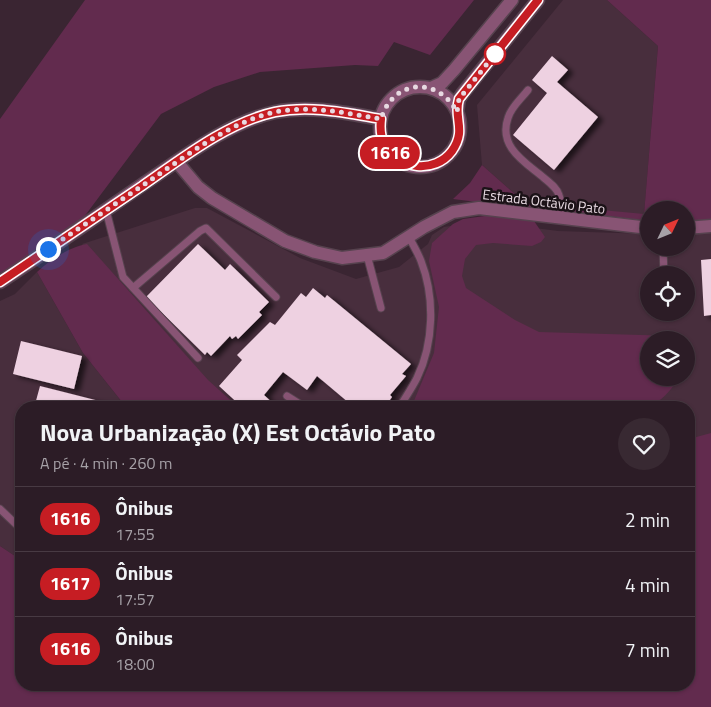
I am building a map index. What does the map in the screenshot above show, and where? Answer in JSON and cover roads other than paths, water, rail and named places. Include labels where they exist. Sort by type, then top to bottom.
[{"type":"street","points":[[431,88],[442,83],[454,70],[512,0]]},
{"type":"street","points":[[457,112],[448,98],[431,88],[413,87],[395,95],[384,110],[381,119],[381,137],[390,152],[404,163],[421,167],[438,163],[452,152],[459,137],[460,128],[457,112],[459,99],[538,0]]},
{"type":"street","points":[[0,282],[177,162],[242,124],[274,112],[303,109],[329,110],[381,119]]},
{"type":"street","name":"Estrada Octávio Pato","points":[[177,162],[198,187],[212,198],[285,241],[314,252],[342,258],[383,253],[424,227],[454,212],[479,208],[640,227]]},
{"type":"street","points":[[695,227],[711,226]]},
{"type":"lane","points":[[528,90],[508,118],[505,131],[507,143],[514,153],[557,190],[562,206],[560,218]]},
{"type":"lane","points":[[106,210],[123,278],[198,358]]},
{"type":"lane","points":[[133,288],[206,228],[276,297]]},
{"type":"lane","points":[[403,401],[418,378],[423,364],[431,319],[427,284],[421,261],[409,236]]},
{"type":"lane","points":[[367,255],[381,308]]},
{"type":"lane","points":[[287,396],[295,401]]},
{"type":"lane","points":[[0,510],[15,524]]}]
